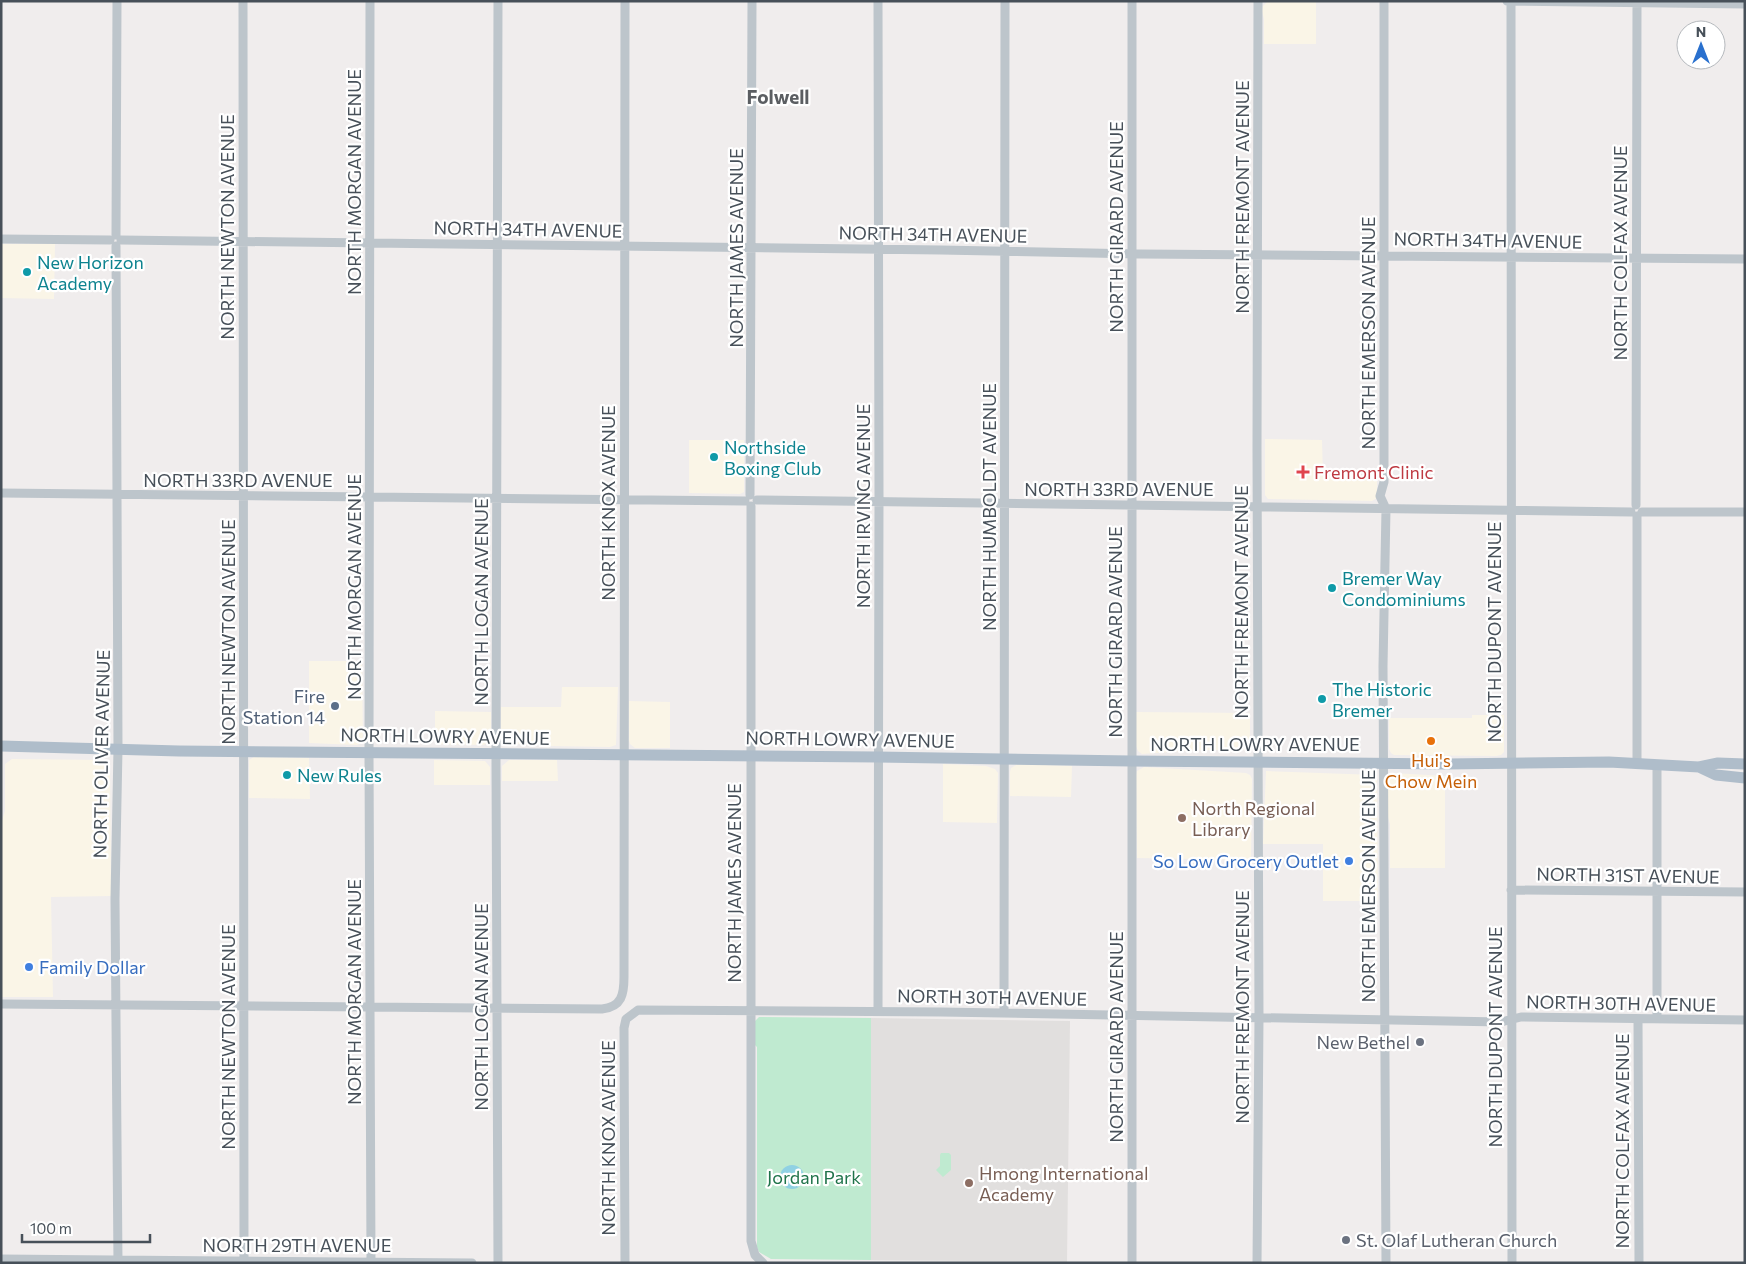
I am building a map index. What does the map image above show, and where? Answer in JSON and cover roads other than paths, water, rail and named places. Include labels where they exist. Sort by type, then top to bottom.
[{"type":"main road","name":"NORTH LOWRY AVENUE","points":[[1,746],[369,753],[1004,758],[1131,761],[1511,764],[1637,762],[1699,767],[1718,763],[1745,764]]},
{"type":"main road","name":"NORTH LOWRY AVENUE","points":[[1699,767],[1716,774],[1745,778]]},
{"type":"street","name":"NORTH OLIVER AVENUE","points":[[117,1],[118,749],[116,866],[118,1261]]},
{"type":"street","name":"NORTH NEWTON AVENUE","points":[[243,1],[244,1262]]},
{"type":"street","name":"NORTH MORGAN AVENUE","points":[[370,1],[369,753],[371,1262]]},
{"type":"street","name":"NORTH LOGAN AVENUE","points":[[498,1],[496,753],[498,1263]]},
{"type":"street","name":"NORTH KNOX AVENUE","points":[[498,1008],[610,1008],[618,1003],[623,996],[624,989],[625,1]]},
{"type":"street","name":"NORTH JAMES AVENUE","points":[[752,1],[750,756],[752,1241],[753,1252],[761,1261]]},
{"type":"street","name":"NORTH IRVING AVENUE","points":[[878,1],[878,1011]]},
{"type":"street","name":"NORTH HUMBOLDT AVENUE","points":[[1004,1013],[1005,1]]},
{"type":"street","name":"NORTH GIRARD AVENUE","points":[[1132,1],[1132,1262]]},
{"type":"street","name":"NORTH FREMONT AVENUE","points":[[1257,1263],[1260,1018],[1257,507],[1259,255],[1258,1]]},
{"type":"street","name":"NORTH EMERSON AVENUE","points":[[1384,1],[1384,482],[1380,496],[1386,509],[1383,666],[1386,1263]]},
{"type":"street","points":[[1510,1],[1745,4]]},
{"type":"street","name":"NORTH DUPONT AVENUE","points":[[1510,1],[1512,1263]]},
{"type":"street","name":"NORTH COLFAX AVENUE","points":[[1637,2],[1637,762]]},
{"type":"street","name":"NORTH 34TH AVENUE","points":[[1,239],[879,249],[1132,254],[1745,259]]},
{"type":"street","name":"NORTH 33RD AVENUE","points":[[1,493],[1745,512]]},
{"type":"street","points":[[1657,765],[1657,1019]]},
{"type":"street","name":"NORTH 31ST AVENUE","points":[[1511,890],[1745,892]]},
{"type":"street","points":[[1,1004],[498,1008]]},
{"type":"street","name":"NORTH 30TH AVENUE","points":[[630,1015],[642,1009],[878,1011],[1501,1022],[1521,1017],[1745,1020]]},
{"type":"street","name":"NORTH KNOX AVENUE","points":[[624,1263],[624,1028],[625,1021],[630,1015]]},
{"type":"street","name":"NORTH COLFAX AVENUE","points":[[1638,1019],[1639,1263]]},
{"type":"street","name":"NORTH 29TH AVENUE","points":[[1,1259],[472,1263]]},
{"type":"water","points":[[792,1165],[801,1168],[804,1177],[801,1186],[792,1189],[783,1186],[780,1177],[783,1168]]},
{"type":"place","name":"New Horizon Academy","points":[[27,272]]},
{"type":"place","name":"Northside Boxing Club","points":[[714,457]]},
{"type":"place","name":"Fremont Clinic","points":[[1303,472]]},
{"type":"place","name":"Bremer Way Condominiums","points":[[1332,588]]},
{"type":"place","name":"The Historic Bremer","points":[[1322,699]]},
{"type":"place","name":"Fire Station 14","points":[[335,706]]},
{"type":"place","name":"Hui's Chow Mein","points":[[1431,741]]},
{"type":"place","name":"New Rules","points":[[287,775]]},
{"type":"place","name":"North Regional Library","points":[[1182,818]]},
{"type":"place","name":"So Low Grocery Outlet","points":[[1349,861]]},
{"type":"place","name":"Family Dollar","points":[[29,967]]},
{"type":"place","name":"New Bethel","points":[[1420,1042]]},
{"type":"place","name":"Hmong International Academy","points":[[969,1183]]},
{"type":"place","name":"St. Olaf Lutheran Church","points":[[1346,1240]]},
{"type":"district","name":"Folwell","points":[[778,96]]},
{"type":"park label","name":"Jordan Park","points":[[814,1177]]}]
